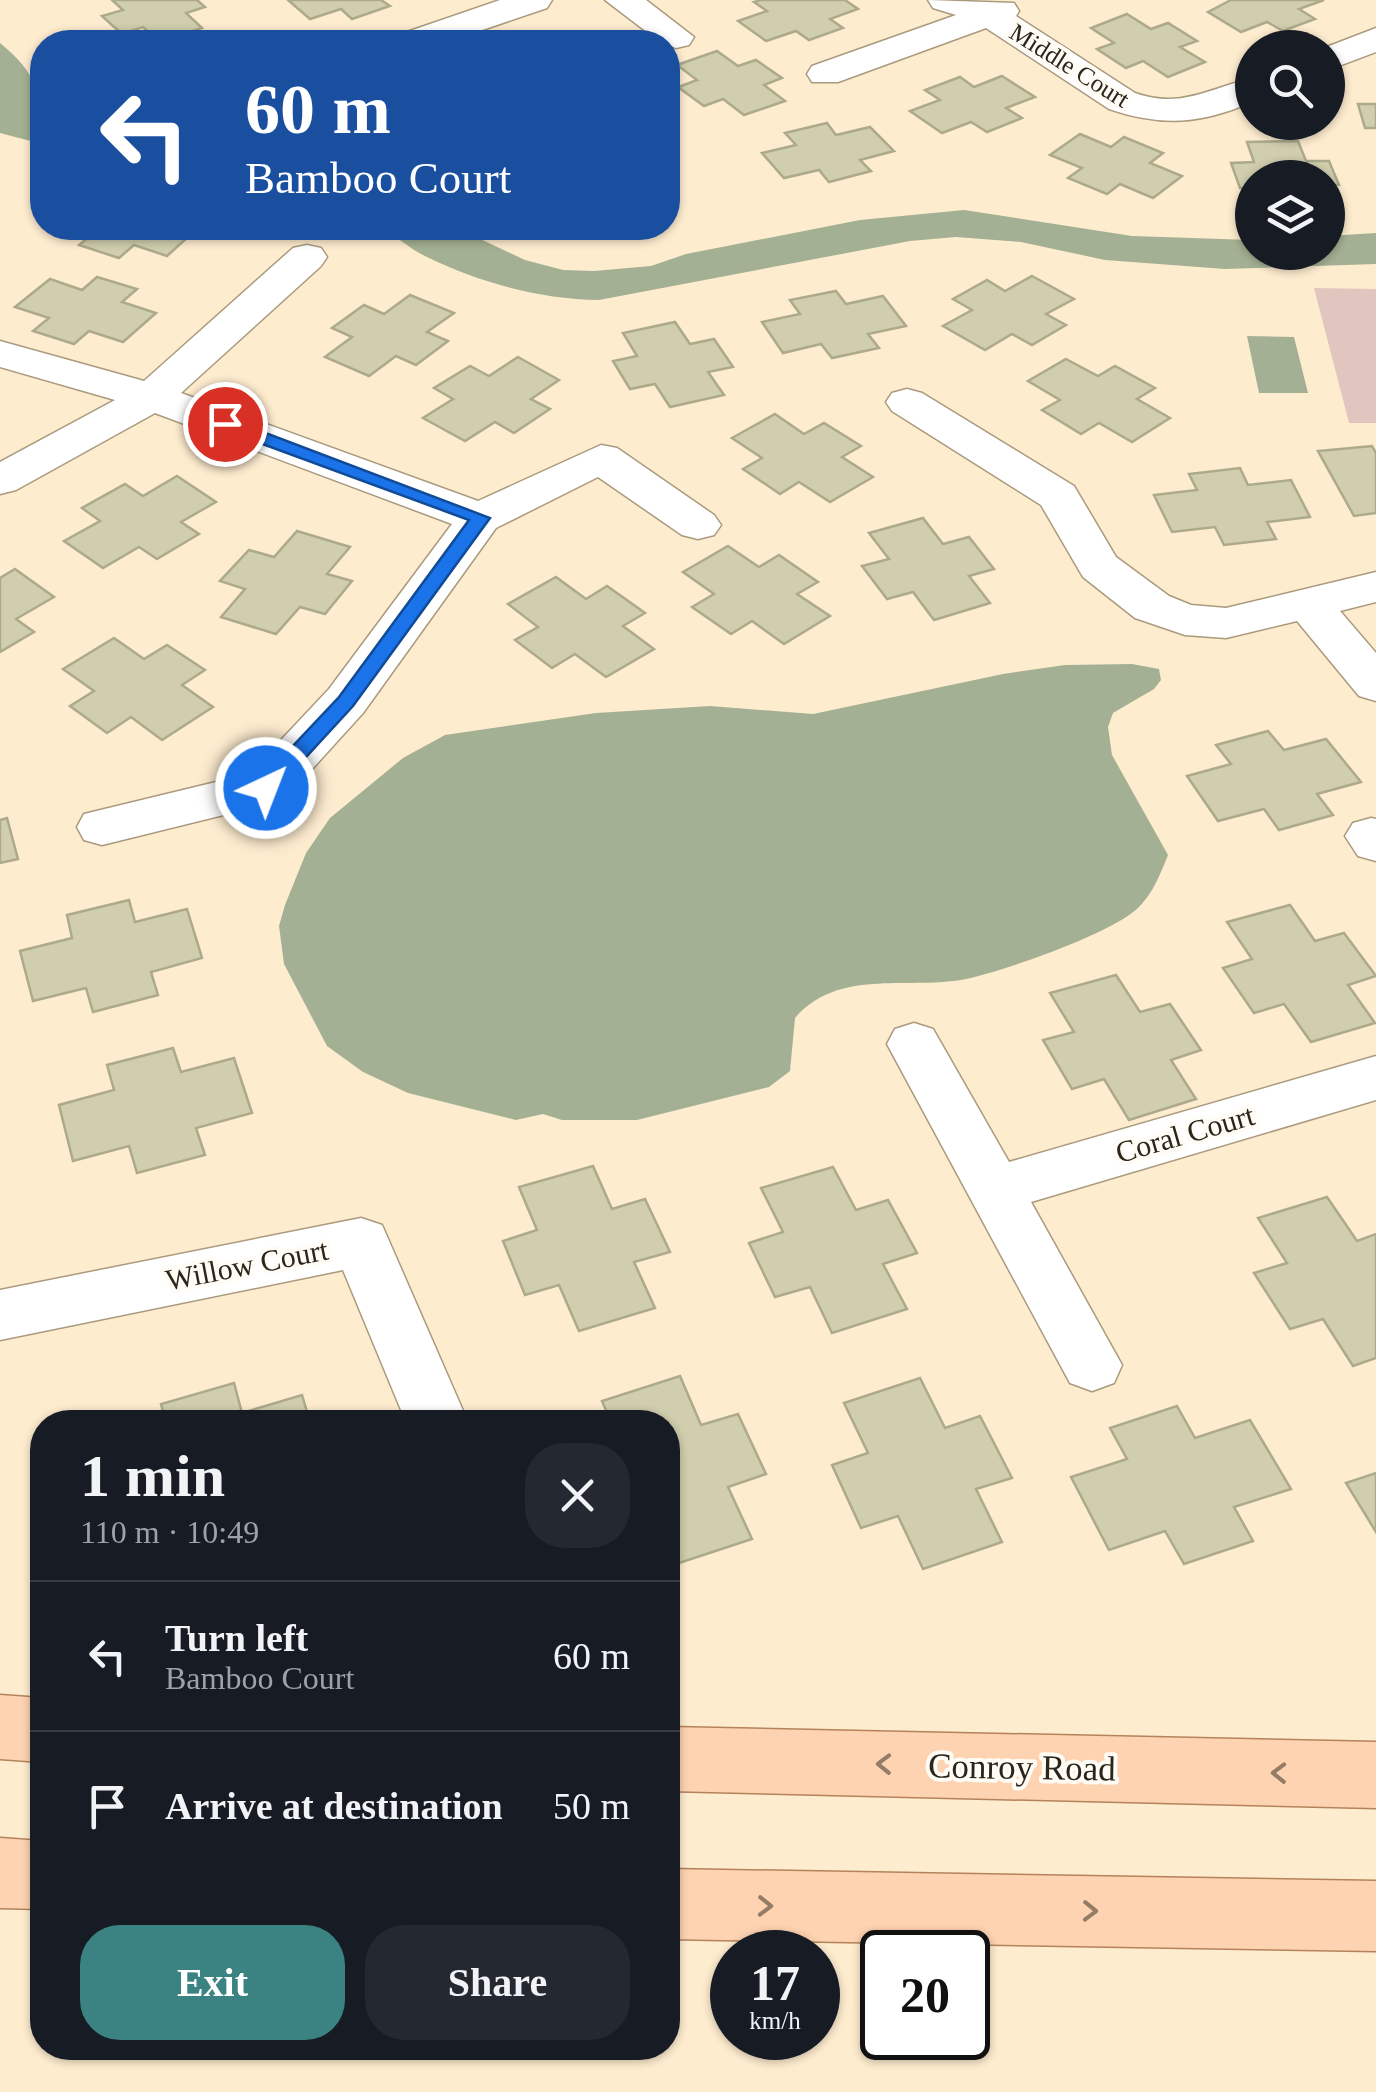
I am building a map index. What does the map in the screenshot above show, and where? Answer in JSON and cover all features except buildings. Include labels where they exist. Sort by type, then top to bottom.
[{"type":"main road","points":[[0,1727],[30,1729]]},
{"type":"main road","name":"Conroy Road","points":[[680,1760],[1376,1775]]},
{"type":"main road","points":[[0,1872],[30,1874]]},
{"type":"main road","points":[[680,1904],[1376,1916]]},
{"type":"lane","points":[[448,30],[534,0]]},
{"type":"lane","points":[[623,0],[666,30]]},
{"type":"lane","name":"Middle Court","points":[[946,0],[990,15],[1122,101],[1143,109],[1183,116],[1235,96]]},
{"type":"lane","points":[[825,74],[1030,0]]},
{"type":"lane","points":[[1345,51],[1376,39]]},
{"type":"lane","points":[[0,480],[152,397],[306,256]]},
{"type":"lane","points":[[0,354],[152,397],[480,518]]},
{"type":"lane","points":[[907,402],[1058,496],[1100,567],[1152,607],[1185,620],[1226,623],[1376,586]]},
{"type":"lane","points":[[102,828],[266,788],[346,702],[480,518],[601,458],[698,525]]},
{"type":"lane","points":[[1308,603],[1376,685]]},
{"type":"lane","points":[[914,1044],[1092,1365]]},
{"type":"lane","name":"Coral Court","points":[[994,1190],[1376,1078]]},
{"type":"lane","name":"Willow Court","points":[[0,1316],[361,1242],[431,1410]]},
{"type":"shaded area","points":[[0,43],[30,76],[30,141],[0,133]]},
{"type":"shaded area","points":[[964,210],[1132,236],[1235,239],[1235,269],[1105,260],[1021,242],[956,237],[910,241],[599,300],[554,297],[489,282],[421,254],[399,240],[482,240],[525,260],[563,270],[651,266],[686,254],[860,220]]},
{"type":"shaded area","points":[[1376,233],[1376,264],[1345,265],[1345,235]]},
{"type":"shaded area","points":[[1314,288],[1376,289],[1376,423],[1349,423]]},
{"type":"shaded area","points":[[1247,336],[1294,337],[1308,393],[1259,393]]},
{"type":"shaded area","points":[[1132,664],[1159,669],[1161,680],[1154,689],[1113,713],[1108,727],[1112,755],[1168,855],[1156,883],[1138,908],[1080,940],[978,976],[940,982],[873,984],[831,993],[795,1018],[790,1071],[769,1087],[637,1120],[562,1120],[543,1114],[516,1120],[408,1093],[363,1072],[327,1046],[284,964],[279,926],[285,905],[306,853],[330,818],[403,758],[445,735],[596,713],[710,706],[813,714],[1003,674],[1065,665]]},
{"type":"route","points":[[225,424],[480,518],[346,702],[266,788]]}]
